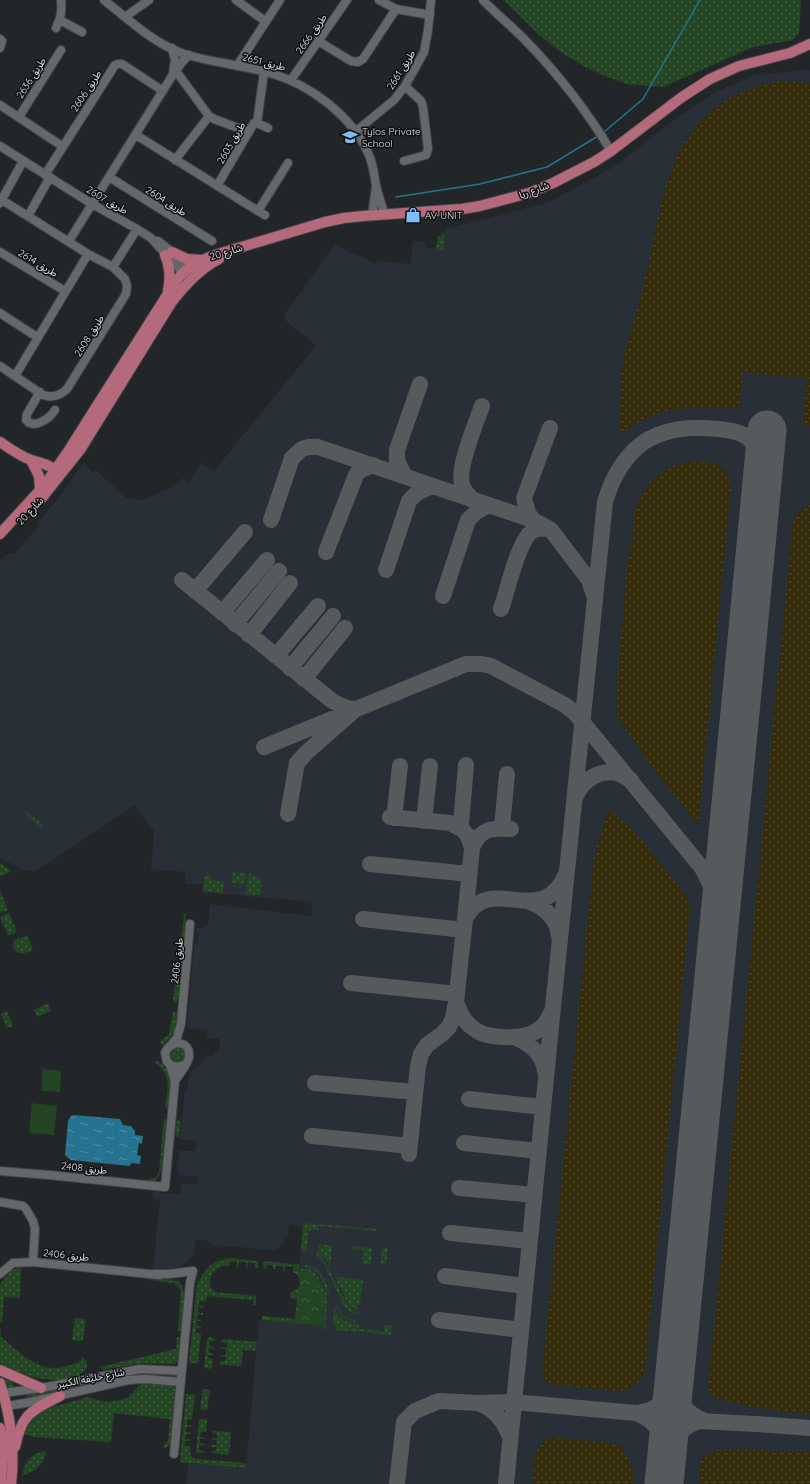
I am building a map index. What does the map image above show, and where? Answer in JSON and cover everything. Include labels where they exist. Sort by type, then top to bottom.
[{"type":"main road","points":[[790,53],[810,44]]},
{"type":"main road","points":[[790,53],[810,52]]},
{"type":"main road","name":"شارع ريا","points":[[248,245],[326,222],[372,215],[462,209],[507,200],[529,193],[553,183],[594,162],[611,151],[682,97],[710,79],[739,66],[790,53]]},
{"type":"main road","name":"شارع 20","points":[[1,537],[34,507],[58,473],[69,450],[167,294],[202,260],[248,245]]},
{"type":"main road","name":"شارع 20","points":[[1,537],[40,490],[80,450],[188,275],[248,245]]},
{"type":"main road","points":[[167,294],[170,272],[169,253],[187,259],[202,260]]},
{"type":"main road","points":[[0,442],[31,460],[36,465],[58,473]]},
{"type":"main road","points":[[31,460],[51,460],[69,450]]},
{"type":"main road","points":[[31,460],[39,476],[40,490]]},
{"type":"main road","points":[[0,1370],[41,1388]]},
{"type":"main road","points":[[0,1383],[2,1400],[12,1440],[13,1458],[11,1484]]},
{"type":"main road","points":[[13,1458],[19,1432],[26,1417],[37,1408],[60,1396]]},
{"type":"main road","points":[[0,1428],[3,1448],[1,1484]]},
{"type":"street","points":[[56,28],[60,20],[62,10],[61,0]]},
{"type":"street","name":"طريق 2651","points":[[104,0],[125,17],[172,48],[190,55],[264,72],[291,80],[334,108],[355,132],[369,155],[384,214]]},
{"type":"street","points":[[125,17],[149,0]]},
{"type":"street","points":[[236,0],[266,21]]},
{"type":"street","points":[[237,66],[280,0]]},
{"type":"street","name":"طريق 2666","points":[[291,80],[347,0]]},
{"type":"street","points":[[379,0],[396,9],[430,15]]},
{"type":"street","name":"طريق 2661","points":[[355,132],[394,100],[405,86],[424,52],[431,0]]},
{"type":"street","points":[[483,0],[532,48],[556,76],[611,151]]},
{"type":"street","points":[[318,41],[351,61],[358,62],[363,59],[396,9]]},
{"type":"street","points":[[60,20],[82,32]]},
{"type":"street","points":[[0,40],[2,41],[0,48]]},
{"type":"street","points":[[172,48],[175,60],[174,73],[209,116],[249,132]]},
{"type":"street","name":"طريق 2636","points":[[19,117],[61,50]]},
{"type":"street","points":[[69,241],[174,73],[183,61],[190,55]]},
{"type":"street","name":"طريق 2606","points":[[48,176],[62,146],[115,65],[122,64],[163,91]]},
{"type":"street","points":[[257,122],[264,72]]},
{"type":"street","points":[[404,161],[426,155],[428,149],[423,107],[420,101],[405,86]]},
{"type":"street","points":[[0,105],[62,146]]},
{"type":"street","points":[[175,160],[206,120]]},
{"type":"street","name":"طريق 2603","points":[[217,186],[254,123],[257,122],[268,128]]},
{"type":"street","points":[[136,135],[261,213],[288,163]]},
{"type":"street","name":"طريق 2607","points":[[0,146],[92,204],[137,228],[151,238],[159,241],[188,275]]},
{"type":"street","points":[[1,201],[23,161]]},
{"type":"street","points":[[28,216],[48,176]]},
{"type":"street","name":"طريق 2604","points":[[109,177],[212,241]]},
{"type":"street","name":"طريق 2651","points":[[372,215],[377,186]]},
{"type":"street","name":"طريق 2608","points":[[0,366],[46,396],[54,397],[61,394],[67,389],[126,294],[127,286],[125,279],[113,267],[88,254],[28,216],[1,201]]},
{"type":"street","points":[[113,267],[137,228]]},
{"type":"street","name":"طريق 2614","points":[[0,252],[65,291]]},
{"type":"street","points":[[15,376],[88,254]]},
{"type":"street","points":[[0,313],[37,337]]},
{"type":"street","points":[[40,392],[27,414],[27,422],[32,424],[42,422],[55,410]]},
{"type":"street","name":"طريق 2406","points":[[165,1187],[175,1081],[165,1053],[178,1034],[181,1024],[190,924]]},
{"type":"street","name":"طريق 2406","points":[[175,1081],[190,1055],[186,1047],[181,1024]]},
{"type":"street","points":[[172,1044],[180,1043],[186,1047]]},
{"type":"street","points":[[170,1065],[178,1068],[186,1064]]},
{"type":"street","name":"طريق 2408","points":[[0,1171],[165,1187]]},
{"type":"street","name":"طريق 2406","points":[[0,1202],[23,1206],[33,1221],[35,1228],[33,1262],[155,1274],[182,1278],[190,1283]]},
{"type":"street","points":[[0,1274],[14,1264],[33,1262]]},
{"type":"street","name":"طريق 2406","points":[[155,1274],[194,1271],[190,1283],[174,1454]]},
{"type":"street","name":"شارع خليفة الكبير","points":[[2,1400],[41,1388],[140,1369],[182,1370]]},
{"type":"street","points":[[95,1387],[93,1383],[96,1377]]},
{"type":"street","name":"شارع خليفة الكبير","points":[[2,1400],[31,1402],[139,1378],[181,1382]]},
{"type":"shaded area","points":[[806,70],[810,71],[810,1484],[186,1484],[188,1463],[246,1468],[259,1320],[322,1326],[323,1311],[299,1273],[303,1226],[289,1225],[288,1237],[285,1237],[284,1246],[273,1250],[213,1245],[206,1240],[196,1240],[194,1254],[187,1262],[176,1269],[153,1269],[160,1199],[152,1198],[153,1192],[180,1194],[181,1183],[197,1184],[198,1177],[178,1175],[179,1151],[196,1151],[197,1141],[180,1140],[185,1090],[187,1089],[190,1072],[200,1064],[207,1055],[211,1057],[215,1051],[217,1052],[220,1044],[219,1038],[210,1039],[207,1035],[207,1030],[187,1028],[194,944],[198,944],[199,933],[196,933],[196,928],[204,928],[204,926],[208,926],[210,904],[311,916],[312,902],[202,892],[203,884],[185,884],[185,872],[151,869],[154,831],[134,805],[40,868],[33,871],[24,870],[0,858],[0,560],[11,552],[14,554],[39,526],[37,524],[60,496],[83,463],[93,473],[96,470],[126,498],[145,500],[160,492],[172,488],[183,478],[189,483],[201,463],[214,471],[314,348],[315,345],[286,321],[284,315],[335,245],[376,264],[377,261],[411,264],[412,243],[414,240],[425,242],[426,248],[444,250],[446,229],[550,202],[617,165],[670,123],[712,94],[754,75]]},
{"type":"green space","points":[[504,0],[801,0],[799,33],[793,40],[753,47],[663,87],[626,84],[583,66],[559,51],[538,34]]},
{"type":"green space","points":[[445,233],[444,250],[434,249],[438,237]]},
{"type":"green space","points":[[26,811],[42,824],[42,826],[40,827],[25,814]]},
{"type":"green space","points":[[0,863],[11,871],[0,876]]},
{"type":"green space","points":[[233,872],[246,873],[245,884],[231,883]]},
{"type":"green space","points":[[248,873],[262,880],[261,895],[246,894]]},
{"type":"green space","points":[[207,874],[211,875],[210,880],[224,881],[223,893],[203,892],[204,878]]},
{"type":"green space","points":[[0,890],[8,910],[0,913]]},
{"type":"green space","points":[[9,913],[17,932],[8,936],[0,917]]},
{"type":"green space","points":[[184,914],[186,914],[184,942],[181,942]]},
{"type":"green space","points":[[27,935],[33,950],[18,953],[13,944],[15,940]]},
{"type":"green space","points":[[180,957],[182,957],[179,999],[175,1003],[173,1001],[176,974],[179,974]]},
{"type":"green space","points":[[48,1003],[50,1011],[37,1017],[34,1010]]},
{"type":"green space","points":[[7,1011],[13,1026],[7,1028],[1,1014]]},
{"type":"green space","points":[[173,1011],[177,1013],[174,1032],[170,1039],[161,1045],[160,1042],[169,1034]]},
{"type":"green space","points":[[180,1046],[186,1052],[185,1060],[178,1064],[171,1061],[169,1053],[172,1048]]},
{"type":"green space","points":[[156,1060],[167,1070],[169,1076],[170,1088],[168,1109],[165,1108],[168,1083],[167,1078],[161,1068],[155,1063]]},
{"type":"green space","points":[[42,1069],[61,1071],[60,1092],[42,1091]]},
{"type":"green space","points":[[32,1103],[57,1106],[54,1135],[29,1133]]},
{"type":"green space","points":[[164,1119],[167,1119],[161,1173],[155,1181],[149,1182],[149,1179],[156,1178],[159,1172]]},
{"type":"green space","points":[[177,1120],[181,1121],[179,1138],[175,1135]]},
{"type":"green space","points":[[306,1223],[377,1229],[377,1231],[318,1226],[318,1230],[309,1230],[307,1249],[305,1251],[301,1251],[303,1226]]},
{"type":"green space","points":[[319,1244],[332,1246],[330,1267],[318,1251]]},
{"type":"green space","points":[[352,1246],[372,1248],[371,1265],[362,1264],[363,1250],[352,1249]]},
{"type":"green space","points":[[382,1248],[388,1248],[386,1264],[381,1264]]},
{"type":"green space","points":[[317,1252],[325,1262],[347,1305],[358,1314],[350,1312],[344,1306],[322,1261],[316,1255]]},
{"type":"green space","points":[[230,1258],[258,1261],[258,1268],[255,1268],[255,1263],[248,1263],[248,1268],[246,1267],[246,1262],[239,1262],[238,1267],[236,1267],[237,1262],[230,1261],[229,1266],[219,1268],[212,1274],[210,1279],[211,1288],[215,1292],[256,1296],[256,1305],[253,1305],[254,1300],[207,1296],[206,1301],[199,1301],[199,1306],[203,1306],[203,1308],[198,1307],[198,1312],[203,1313],[203,1315],[198,1314],[197,1319],[202,1321],[197,1321],[197,1326],[202,1327],[196,1328],[196,1333],[201,1334],[198,1363],[189,1363],[196,1291],[200,1278],[212,1264],[223,1259]]},
{"type":"green space","points":[[263,1261],[293,1264],[293,1267],[285,1266],[285,1271],[283,1271],[283,1266],[276,1266],[275,1270],[273,1270],[273,1265],[266,1265],[265,1269],[263,1267]]},
{"type":"green space","points":[[293,1264],[300,1264],[299,1273],[312,1274],[323,1296],[322,1326],[262,1320],[262,1316],[295,1319],[297,1299],[290,1298],[290,1293],[297,1289],[300,1284],[298,1275],[293,1272]]},
{"type":"green space","points":[[305,1265],[315,1268],[321,1274],[330,1292],[328,1293],[317,1273],[310,1268],[305,1267]]},
{"type":"green space","points":[[17,1268],[21,1268],[20,1298],[4,1297],[2,1322],[0,1322],[0,1285],[10,1272]]},
{"type":"green space","points":[[300,1269],[309,1269],[316,1274],[327,1295],[326,1329],[322,1329],[323,1311],[299,1273]]},
{"type":"green space","points":[[149,1277],[174,1280],[181,1284],[184,1296],[184,1311],[181,1331],[178,1331],[181,1290],[174,1283],[148,1280]]},
{"type":"green space","points":[[335,1277],[363,1280],[360,1305],[358,1305],[357,1310],[348,1303]]},
{"type":"green space","points":[[336,1305],[344,1316],[356,1321],[356,1323],[342,1317],[335,1306]]},
{"type":"green space","points":[[334,1308],[344,1320],[359,1325],[359,1329],[384,1331],[384,1325],[391,1326],[391,1335],[336,1330],[336,1326],[333,1325]]},
{"type":"green space","points":[[75,1318],[86,1319],[83,1341],[72,1340]]},
{"type":"green space","points":[[0,1329],[1,1337],[19,1353],[37,1364],[57,1368],[81,1361],[82,1357],[87,1361],[87,1368],[79,1375],[69,1379],[57,1380],[32,1376],[9,1368],[0,1363]]},
{"type":"green space","points":[[177,1337],[180,1338],[178,1361],[175,1364],[142,1363],[104,1370],[100,1367],[176,1349]]},
{"type":"green space","points":[[209,1337],[215,1339],[214,1341],[210,1341],[209,1346],[214,1347],[214,1349],[209,1348],[209,1353],[213,1354],[208,1355],[208,1358],[213,1359],[212,1368],[210,1369],[204,1367],[207,1340]]},
{"type":"green space","points":[[223,1339],[257,1342],[256,1351],[243,1350],[241,1366],[220,1365],[220,1361],[225,1361],[226,1357],[220,1356],[226,1355],[226,1349],[221,1349],[221,1347],[227,1348],[227,1343],[222,1342]]},
{"type":"green space","points":[[134,1372],[177,1375],[139,1375],[101,1382],[99,1381]]},
{"type":"green space","points":[[3,1378],[12,1381],[14,1387],[8,1389]]},
{"type":"green space","points":[[91,1382],[91,1385],[26,1399],[26,1393]]},
{"type":"green space","points":[[146,1382],[171,1384],[175,1389],[172,1442],[166,1448],[162,1447],[168,1441],[170,1419],[114,1413],[111,1442],[33,1437],[25,1434],[30,1421],[45,1409],[88,1397],[105,1402],[120,1400],[127,1398],[140,1385]]},
{"type":"green space","points":[[203,1389],[210,1390],[207,1410],[200,1409]]},
{"type":"green space","points":[[186,1394],[195,1395],[192,1420],[187,1420],[187,1425],[192,1425],[192,1427],[186,1427],[186,1432],[191,1432],[191,1434],[186,1434],[185,1439],[191,1439],[190,1441],[185,1441],[185,1446],[190,1446],[190,1454],[192,1457],[196,1459],[246,1463],[246,1468],[180,1462]]},
{"type":"green space","points":[[199,1419],[207,1419],[206,1432],[201,1432],[200,1437],[205,1439],[200,1439],[200,1443],[205,1444],[204,1446],[199,1445],[199,1450],[204,1451],[204,1453],[196,1452]]},
{"type":"green space","points":[[213,1431],[231,1432],[229,1455],[211,1453],[211,1451],[216,1451],[216,1447],[211,1447],[211,1445],[216,1445],[217,1440],[212,1440],[212,1438],[217,1439],[217,1434],[212,1433]]},
{"type":"green space","points":[[43,1451],[46,1451],[41,1464],[35,1470],[22,1476],[24,1467],[28,1460]]},
{"type":"sand","points":[[784,81],[810,83],[810,425],[803,425],[807,378],[743,372],[738,409],[690,407],[676,409],[649,417],[620,434],[621,370],[642,291],[668,181],[680,152],[695,127],[717,107],[746,91]]},
{"type":"sand","points":[[689,462],[711,463],[723,468],[730,480],[731,489],[698,825],[654,770],[621,722],[617,705],[627,569],[637,505],[650,483],[657,476],[674,466]]},
{"type":"sand","points":[[810,503],[810,1414],[741,1405],[716,1397],[708,1392],[793,522],[799,512]]},
{"type":"sand","points":[[607,811],[615,814],[647,846],[683,892],[690,906],[645,1370],[641,1379],[634,1385],[617,1391],[550,1384],[545,1380],[542,1374],[594,858]]},
{"type":"sand","points":[[553,1437],[618,1444],[622,1448],[633,1469],[633,1484],[533,1484],[534,1463],[538,1450],[541,1444]]},
{"type":"sand","points":[[736,1450],[810,1452],[810,1484],[699,1484],[701,1459],[703,1456],[717,1452]]},
{"type":"water","points":[[71,1116],[120,1119],[123,1125],[131,1126],[135,1131],[135,1135],[143,1136],[142,1144],[139,1143],[137,1155],[141,1156],[140,1164],[131,1163],[130,1166],[71,1160],[65,1155],[68,1121]]},
{"type":"waterway","points":[[603,133],[643,99],[700,0]]},
{"type":"waterway","points":[[396,197],[480,184],[547,167],[598,136]]},
{"type":"taxiway","points":[[405,476],[397,461],[397,450],[420,384]]},
{"type":"taxiway","points":[[473,500],[466,492],[461,480],[467,447],[482,406]]},
{"type":"taxiway","points":[[533,520],[528,513],[524,498],[550,428]]},
{"type":"taxiway","points":[[506,1484],[605,502],[615,476],[630,454],[647,440],[673,430],[702,428],[740,433],[753,443],[763,466]]},
{"type":"taxiway","points":[[271,520],[292,458],[302,449],[318,447],[533,520],[551,530],[589,580],[595,598]]},
{"type":"taxiway","points":[[326,552],[356,475],[359,471],[373,465]]},
{"type":"taxiway","points":[[386,570],[409,501],[426,488],[433,486]]},
{"type":"taxiway","points":[[443,596],[468,520],[476,512],[488,505]]},
{"type":"taxiway","points":[[501,609],[517,556],[526,537],[536,529],[543,528],[551,530]]},
{"type":"taxiway","points":[[195,591],[245,532]]},
{"type":"taxiway","points":[[222,613],[267,560]]},
{"type":"taxiway","points":[[235,624],[279,571]]},
{"type":"taxiway","points":[[182,580],[331,700],[343,706],[356,709],[307,752],[297,763],[288,814]]},
{"type":"taxiway","points":[[249,635],[290,583]]},
{"type":"taxiway","points":[[276,656],[318,606]]},
{"type":"taxiway","points":[[290,668],[333,616]]},
{"type":"taxiway","points":[[304,679],[345,628]]},
{"type":"taxiway","points":[[264,747],[466,664],[482,664],[491,666],[565,705],[575,713],[702,868],[714,892],[719,921]]},
{"type":"taxiway","points":[[461,824],[466,765]]},
{"type":"taxiway","points":[[394,818],[400,766]]},
{"type":"taxiway","points":[[424,821],[430,766]]},
{"type":"taxiway","points":[[502,828],[507,774]]},
{"type":"taxiway","points":[[576,796],[588,780],[600,774],[620,774],[631,780]]},
{"type":"taxiway","points":[[390,817],[450,823],[463,830],[468,836],[472,848],[465,919],[475,905],[488,899],[530,901],[543,899],[556,891],[566,874]]},
{"type":"taxiway","points":[[472,848],[479,836],[487,831],[492,829],[511,829]]},
{"type":"taxiway","points":[[370,864],[469,874]]},
{"type":"taxiway","points":[[530,902],[541,907],[550,915],[556,924],[559,936]]},
{"type":"taxiway","points":[[363,919],[464,930]]},
{"type":"taxiway","points":[[409,1154],[418,1066],[421,1054],[427,1045],[449,1027],[453,1018],[465,919]]},
{"type":"taxiway","points":[[351,983],[457,994]]},
{"type":"taxiway","points":[[456,1002],[470,1026],[483,1034],[498,1037],[518,1037],[531,1034],[543,1026],[551,1013]]},
{"type":"taxiway","points":[[516,1038],[535,1050],[542,1060],[545,1071]]},
{"type":"taxiway","points":[[315,1083],[415,1092]]},
{"type":"taxiway","points":[[469,1099],[543,1107]]},
{"type":"taxiway","points":[[312,1136],[410,1146]]},
{"type":"taxiway","points":[[464,1143],[538,1151]]},
{"type":"taxiway","points":[[459,1188],[534,1195]]},
{"type":"taxiway","points":[[450,1233],[529,1241]]},
{"type":"taxiway","points":[[445,1276],[525,1286]]},
{"type":"taxiway","points":[[439,1320],[521,1330]]},
{"type":"taxiway","points":[[674,1381],[683,1406],[692,1414],[705,1421]]},
{"type":"taxiway","points":[[636,1413],[650,1410],[660,1404],[668,1394],[674,1381]]},
{"type":"taxiway","points":[[397,1484],[404,1422],[415,1411],[439,1401],[477,1403],[513,1402],[636,1413],[650,1421],[659,1431],[664,1443],[666,1459]]},
{"type":"taxiway","points":[[478,1403],[498,1416],[510,1437]]},
{"type":"taxiway","points":[[667,1457],[671,1444],[678,1434],[687,1426],[700,1421],[810,1428]]},
{"type":"runway","points":[[664,1484],[767,430]]},
{"type":"place","name":"Tylos Private School","points":[[350,137]]},
{"type":"place","name":"AV UNIT","points":[[413,215]]}]
